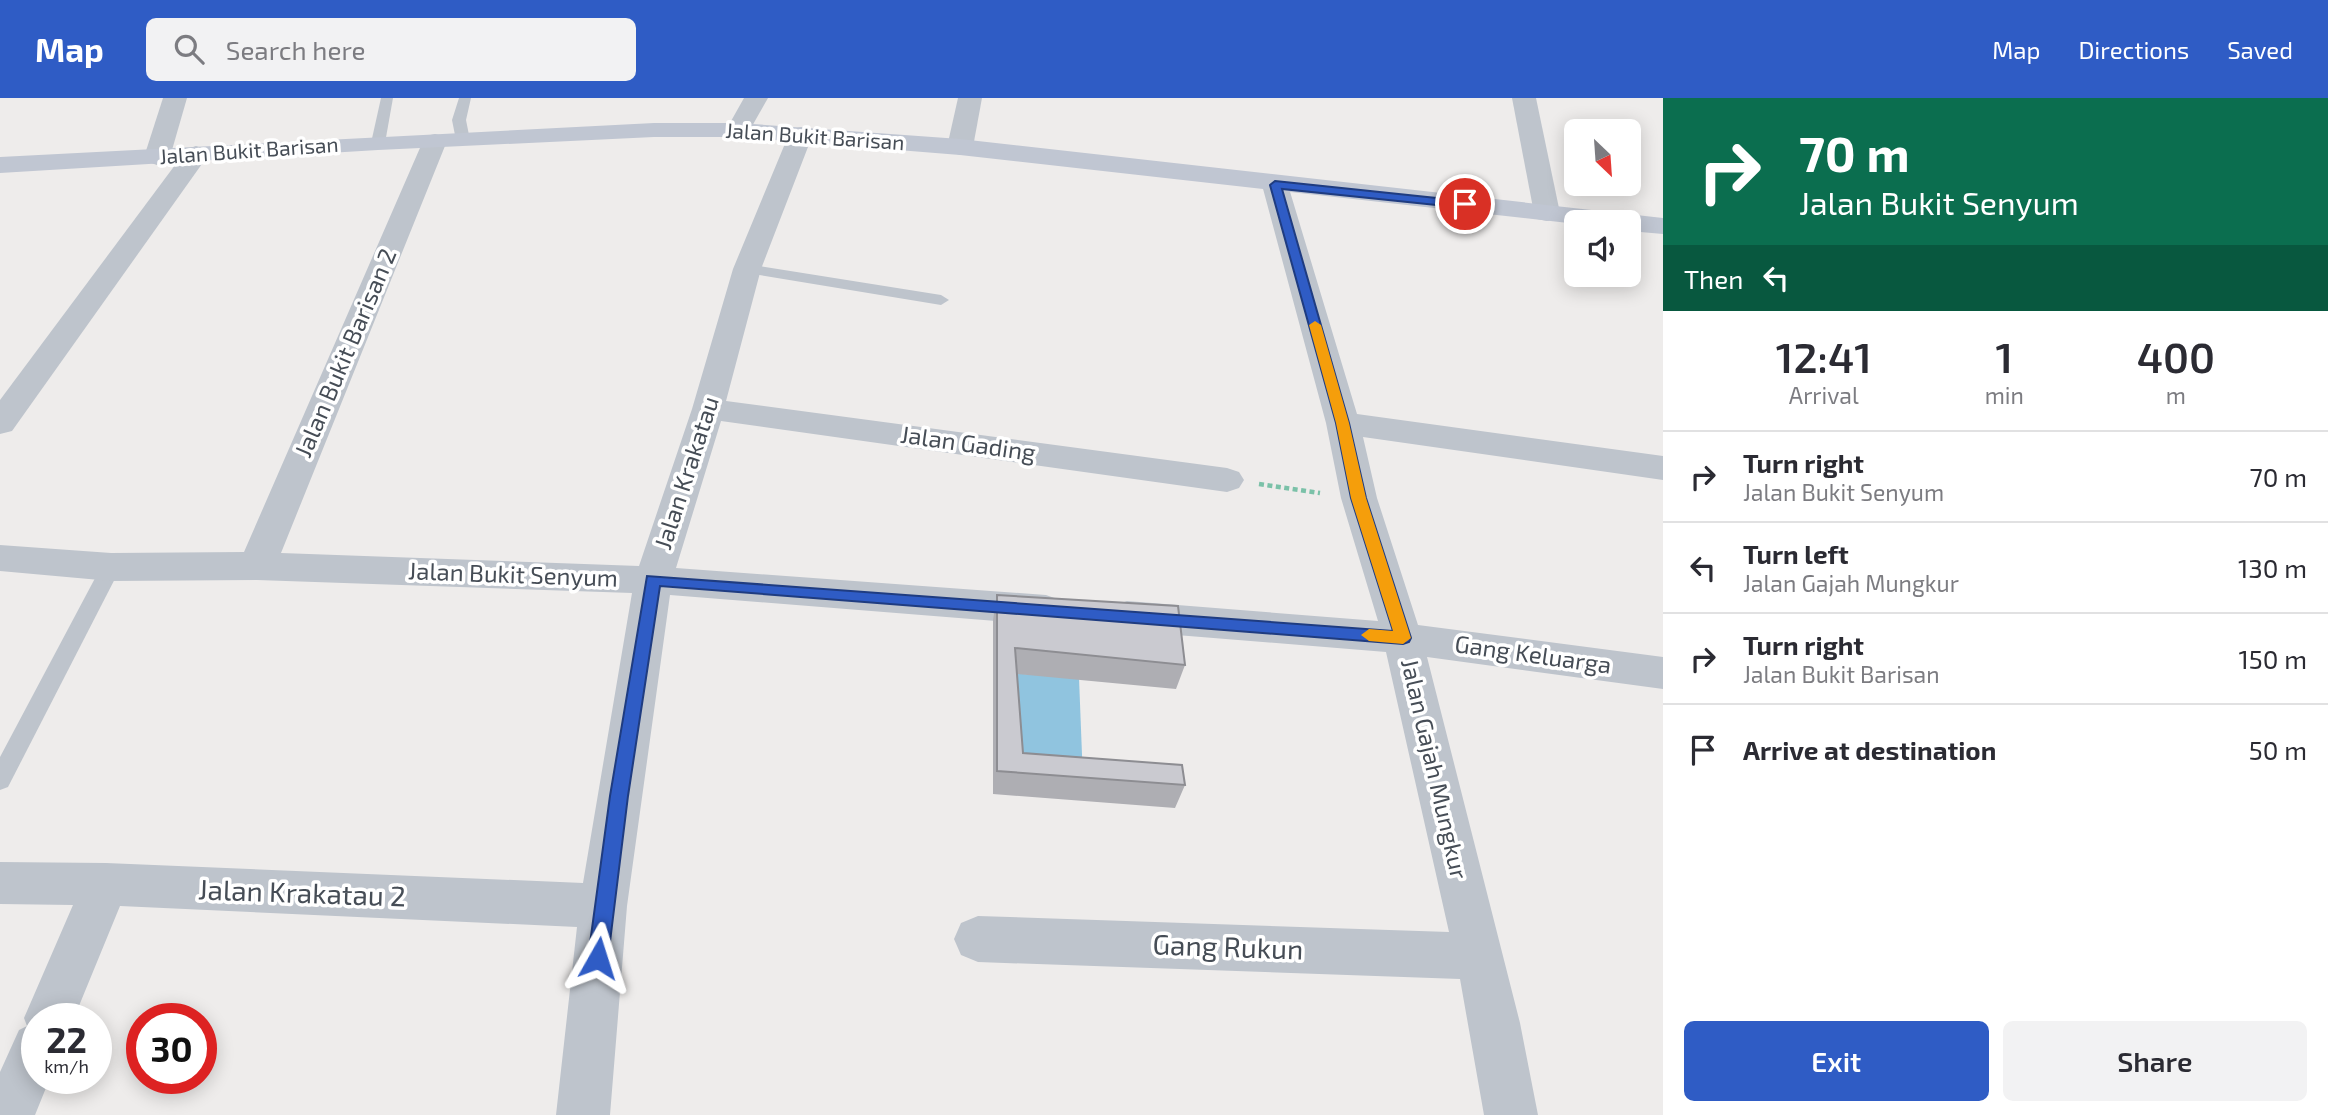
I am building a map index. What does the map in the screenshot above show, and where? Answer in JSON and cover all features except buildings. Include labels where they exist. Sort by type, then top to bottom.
[{"type":"main road","name":"Jalan Bukit Barisan","points":[[0,165],[378,143],[654,130],[738,130],[960,147],[1275,185],[1564,215]]},
{"type":"main road","name":"Jalan Bukit Barisan","points":[[1641,223],[1663,226]]},
{"type":"street","points":[[157,157],[175,98]]},
{"type":"street","points":[[738,130],[755,98]]},
{"type":"street","points":[[960,147],[970,98]]},
{"type":"street","points":[[1524,98],[1547,213]]},
{"type":"street","name":"Jalan Krakatau","points":[[583,1115],[603,906],[653,580],[708,409],[747,269],[801,134]]},
{"type":"street","name":"Jalan Bukit Barisan 2","points":[[257,566],[449,140]]},
{"type":"street","points":[[0,423],[195,154]]},
{"type":"street","name":"Jalan Gajah Mungkur","points":[[1275,185],[1343,423],[1359,498],[1403,638],[1495,1023],[1511,1115]]},
{"type":"street","name":"Jalan Gading","points":[[708,409],[1227,480]]},
{"type":"street","points":[[1343,423],[1663,468]]},
{"type":"street","name":"Jalan Bukit Senyum","points":[[0,558],[111,567],[257,566],[653,580],[1403,638]]},
{"type":"street","name":"Gang Keluarga","points":[[1403,638],[1663,673]]},
{"type":"street","name":"Jalan Krakatau 2","points":[[0,883],[106,884],[603,906]]},
{"type":"street","points":[[55,1003],[106,884]]},
{"type":"street","name":"Gang Rukun","points":[[978,939],[1479,956]]},
{"type":"street","points":[[8,1115],[21,1085]]},
{"type":"lane","points":[[378,143],[387,98]]},
{"type":"lane","points":[[449,140],[466,98]]},
{"type":"lane","points":[[747,269],[941,300]]},
{"type":"lane","points":[[0,780],[111,567]]},
{"type":"path","points":[[1227,480],[1359,498]]},
{"type":"water","points":[[1010,673],[1079,678],[1083,780],[1017,777]]},
{"type":"slow traffic","points":[[1315,325],[1343,423],[1359,498],[1403,638],[1369,635]]},
{"type":"route","points":[[598,958],[619,796],[653,580],[1403,638],[1359,498],[1343,423],[1275,185],[1465,204]]}]
